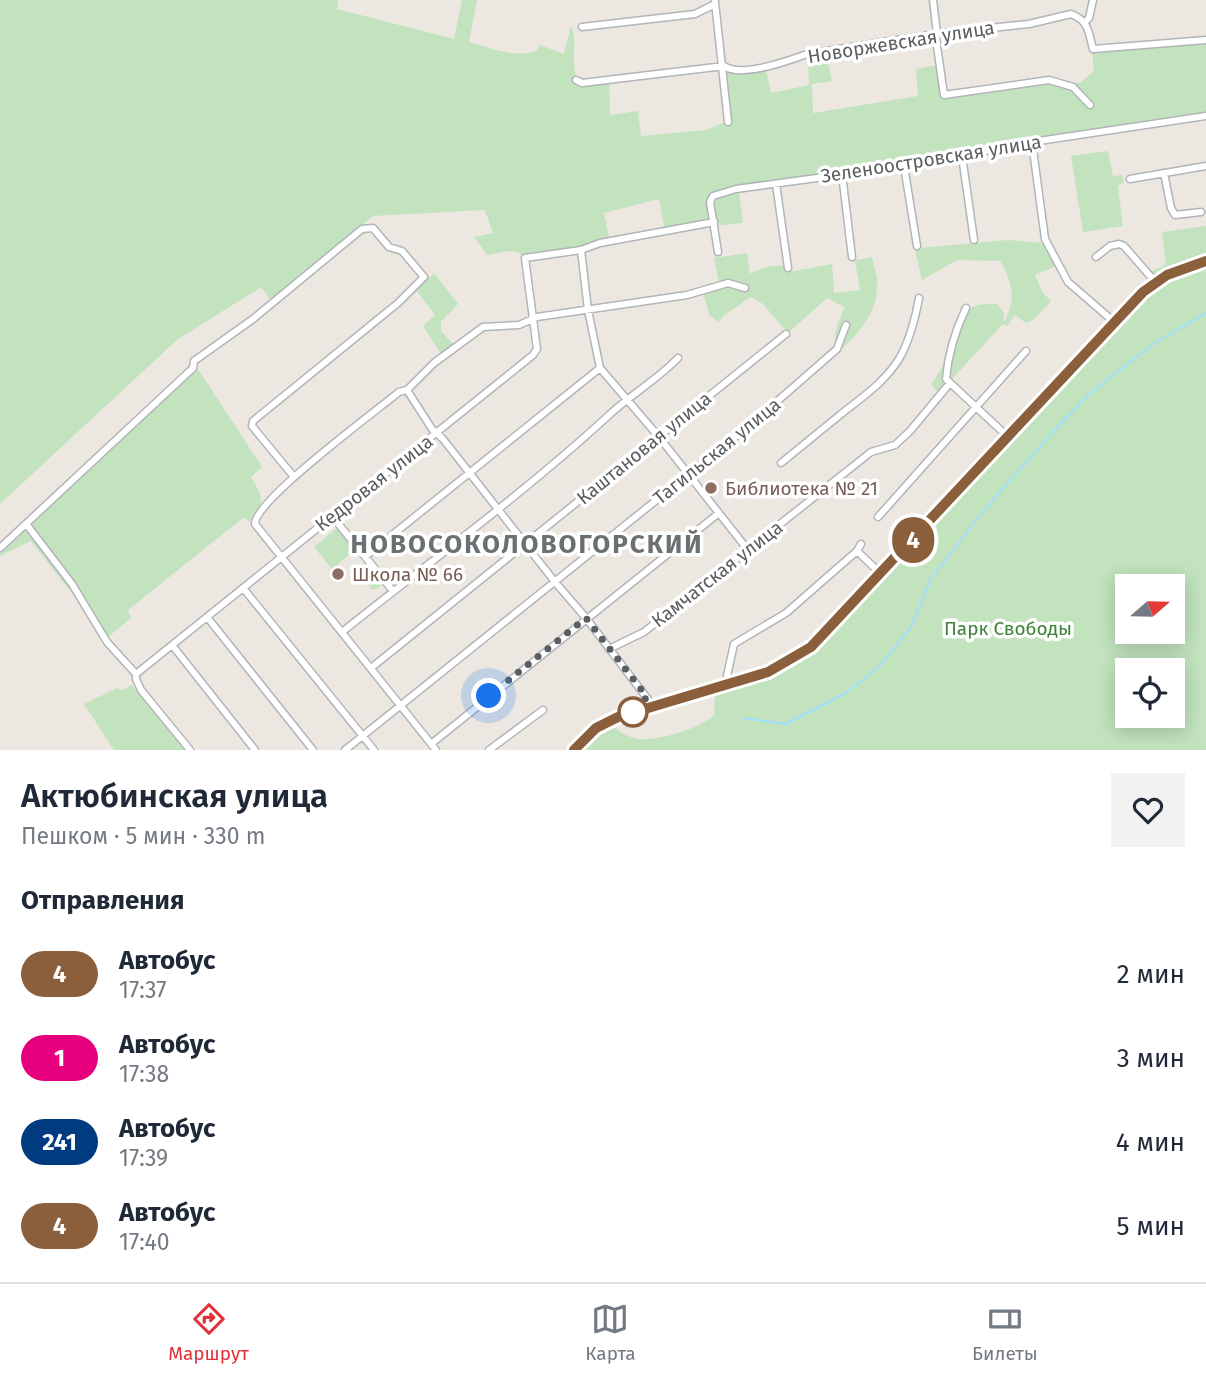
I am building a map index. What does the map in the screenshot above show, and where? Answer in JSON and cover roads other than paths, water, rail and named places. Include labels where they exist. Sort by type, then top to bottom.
[{"type":"main road","points":[[574,750],[589,733],[603,723],[768,672],[811,647],[1113,321],[1158,281],[1180,269],[1206,261]]},
{"type":"street","points":[[933,0],[944,95],[1049,80],[1073,87],[1090,105]]},
{"type":"street","points":[[1093,0],[1085,22],[1090,29],[1093,49],[1206,40]]},
{"type":"street","points":[[582,27],[695,14],[715,2],[729,122]]},
{"type":"street","name":"Новоржевская улица","points":[[576,80],[582,83],[723,66],[745,70],[790,61],[807,54],[937,34],[1029,24],[1071,14],[1085,22]]},
{"type":"street","name":"Зеленоостровская улица","points":[[718,252],[710,202],[713,196],[736,189],[904,166],[1031,142],[1206,116]]},
{"type":"street","points":[[1031,142],[1045,239],[1068,282],[1113,321]]},
{"type":"street","points":[[962,156],[974,240]]},
{"type":"street","points":[[904,166],[917,246]]},
{"type":"street","points":[[1130,179],[1206,166]]},
{"type":"street","points":[[1164,173],[1175,215],[1201,212]]},
{"type":"street","points":[[842,174],[852,257]]},
{"type":"street","points":[[776,184],[788,268]]},
{"type":"street","points":[[714,220],[600,243],[580,250],[600,368],[659,437],[748,550]]},
{"type":"street","points":[[0,548],[193,368],[194,361],[253,319],[333,250],[362,229],[373,228],[389,247],[401,251],[424,277],[398,303],[253,421],[252,426],[293,477]]},
{"type":"street","points":[[1096,257],[1111,246],[1119,244],[1158,281]]},
{"type":"street","name":"Кедровая улица","points":[[136,674],[533,355],[537,349],[525,258],[580,250]]},
{"type":"street","points":[[719,513],[586,618],[433,747],[256,524],[255,519],[293,477],[399,392],[407,390],[434,363],[483,327],[519,325],[533,318],[687,296],[728,283],[745,288]]},
{"type":"street","points":[[781,463],[865,397],[886,377],[909,340],[919,298]]},
{"type":"street","points":[[966,308],[947,360],[946,379],[1007,436]]},
{"type":"street","name":"Тагильская улица","points":[[345,750],[689,475],[832,354],[837,349],[846,325]]},
{"type":"street","name":"Каштановая улица","points":[[371,668],[786,334]]},
{"type":"street","points":[[878,517],[1026,351]]},
{"type":"street","points":[[342,632],[498,508],[678,358]]},
{"type":"street","points":[[366,556],[600,368]]},
{"type":"street","name":"Камчатская улица","points":[[609,649],[644,632],[871,452],[895,445],[950,383]]},
{"type":"street","points":[[407,390],[436,433],[586,618],[653,706]]},
{"type":"street","points":[[332,516],[393,591]]},
{"type":"street","points":[[27,525],[72,584],[107,642],[136,674],[141,690],[190,750]]},
{"type":"street","points":[[725,685],[734,644],[786,613],[859,548],[881,574]]},
{"type":"street","points":[[243,588],[374,750]]},
{"type":"street","points":[[207,617],[313,750]]},
{"type":"street","points":[[172,645],[255,750]]},
{"type":"street","points":[[489,750],[543,709]]},
{"type":"waterway","points":[[742,718],[786,724],[844,694],[878,668],[911,627],[931,579],[980,515],[1051,434],[1088,395],[1153,344],[1206,313]]},
{"type":"place","name":"Библиотека № 21","points":[[711,488]]},
{"type":"place","name":"Школа № 66","points":[[338,574]]},
{"type":"district","name":"НОВОСОКОЛОВОГОРСКИЙ","points":[[527,544]]},
{"type":"park label","name":"Парк Свободы","points":[[1008,628]]}]
